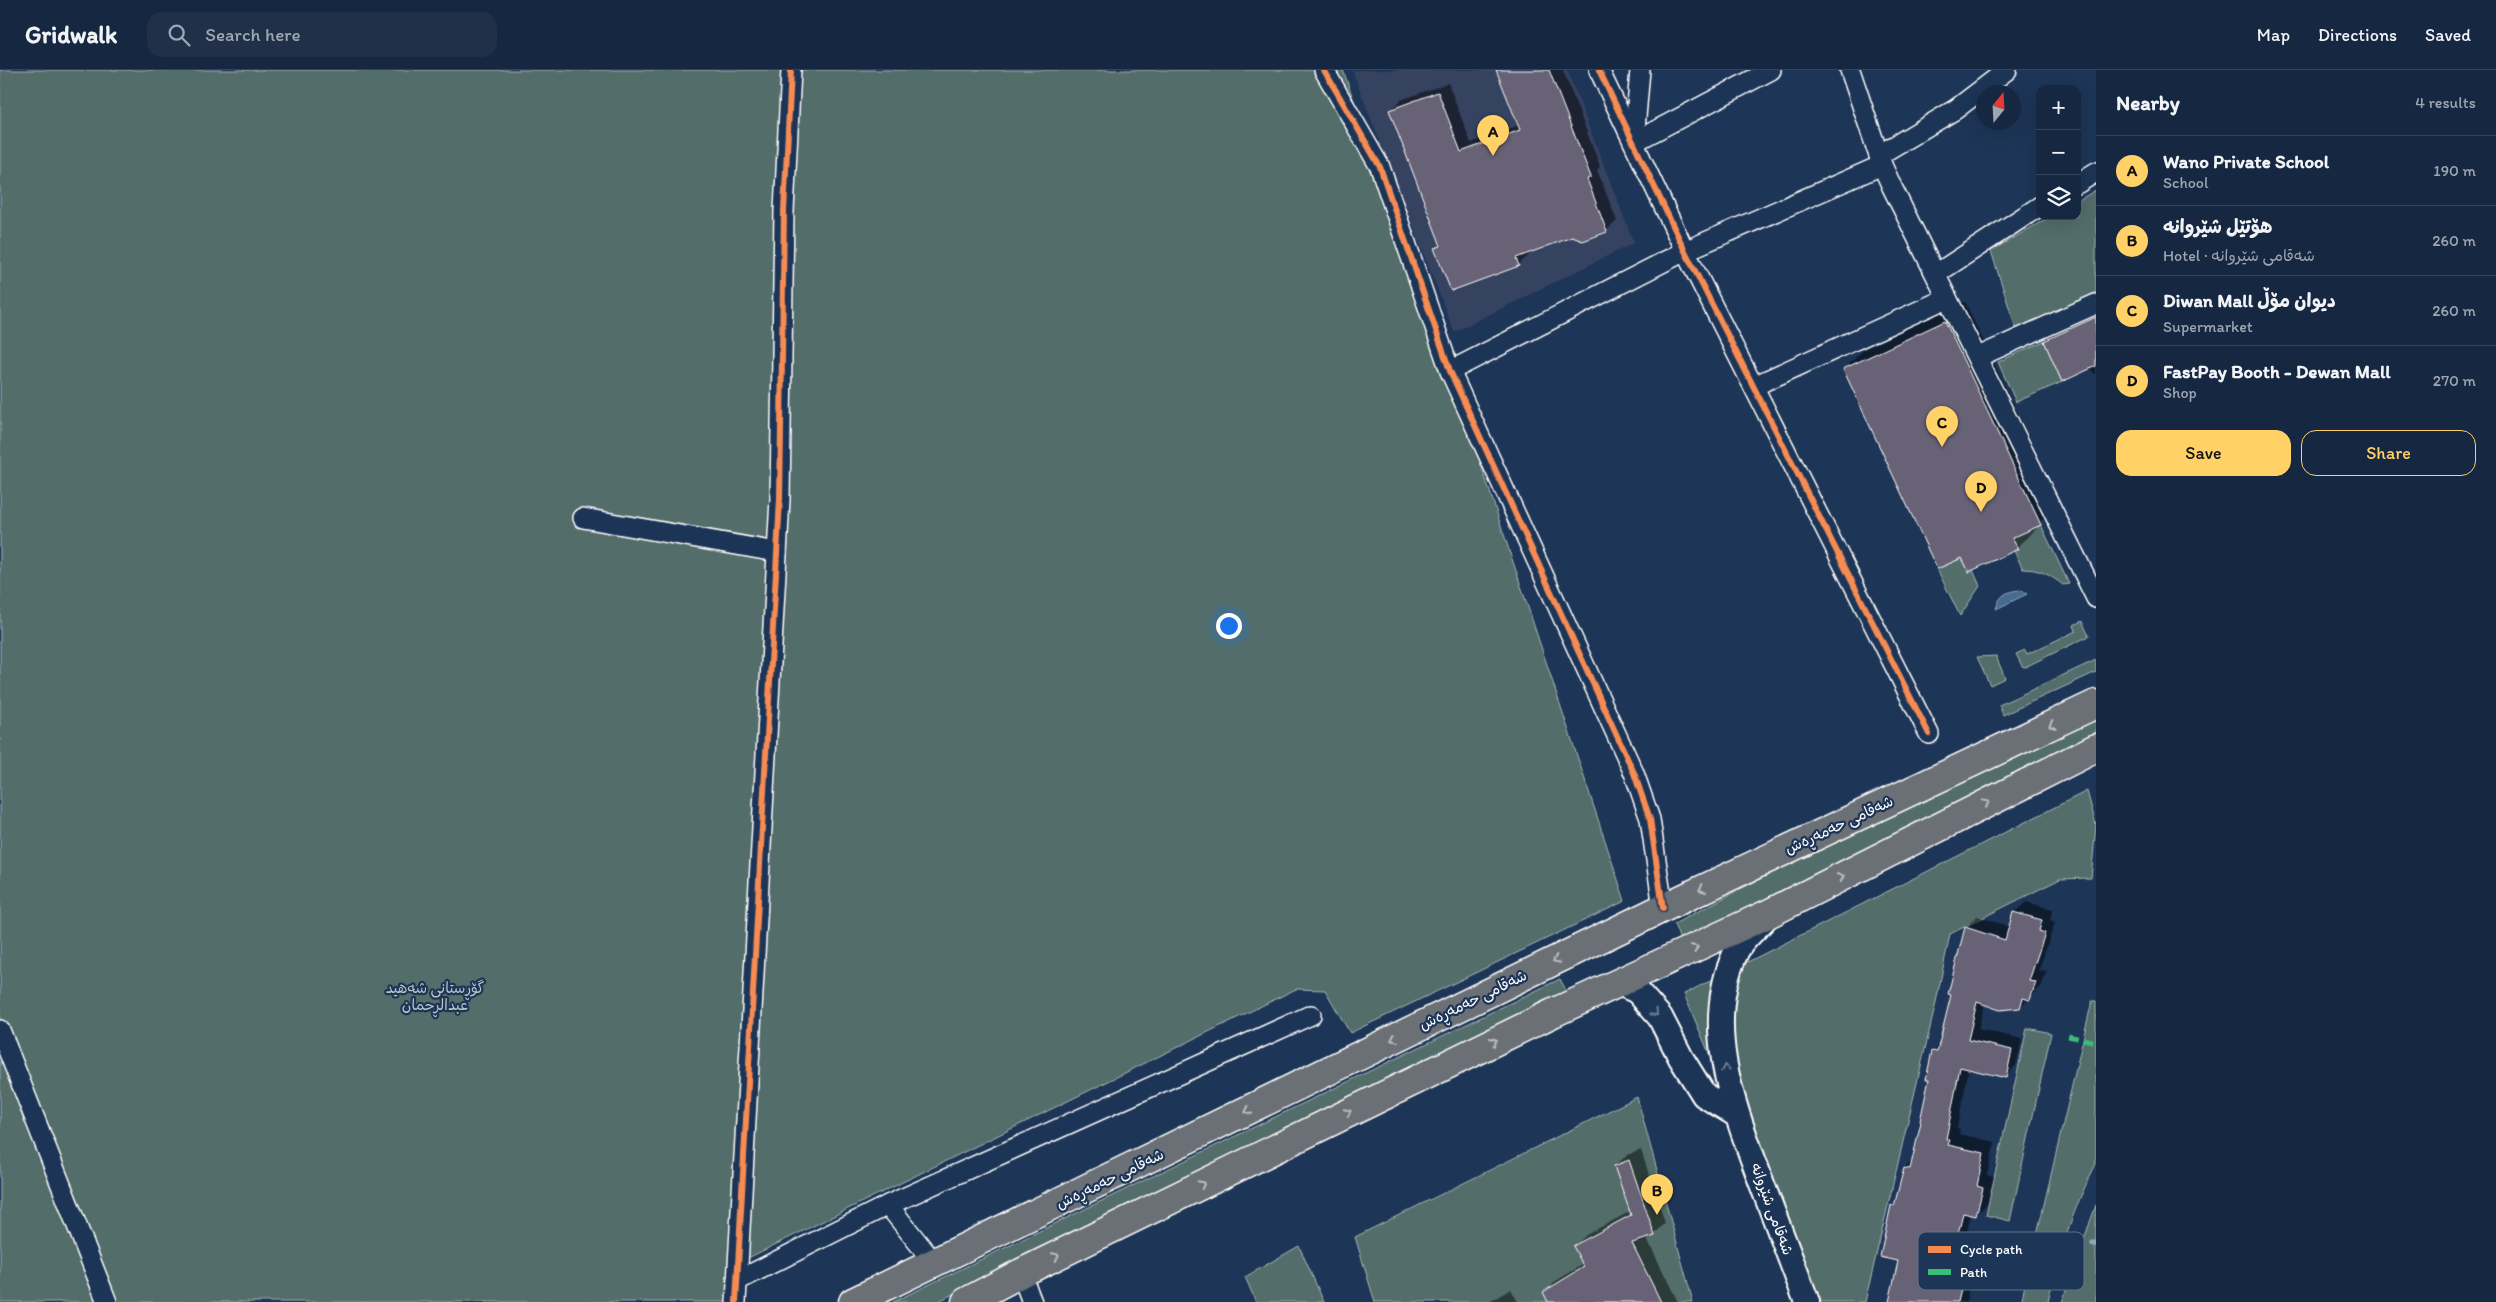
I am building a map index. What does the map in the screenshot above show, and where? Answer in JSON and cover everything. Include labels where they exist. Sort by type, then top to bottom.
[{"type":"highway","name":"شەقامی حەمەڕەش","points":[[853,1302],[1663,908],[2096,704]]},
{"type":"highway","points":[[966,1302],[1021,1272],[1468,1054],[1770,913],[2096,748]]},
{"type":"street","points":[[736,1302],[780,499],[784,211],[791,70]]},
{"type":"street","points":[[1324,70],[1380,167],[1450,371],[1634,773],[1650,819],[1663,908]]},
{"type":"street","points":[[1599,70],[1685,251],[1929,734]]},
{"type":"street","points":[[1634,142],[1640,70]]},
{"type":"street","points":[[1634,142],[1771,70]]},
{"type":"street","points":[[1850,70],[1880,160],[1978,357],[2069,548],[2096,598]]},
{"type":"street","points":[[1450,371],[1685,251],[1880,160],[1956,109],[2008,70]]},
{"type":"street","points":[[2081,181],[2096,172]]},
{"type":"street","points":[[1936,274],[2036,209]]},
{"type":"street","points":[[1754,386],[1947,298]]},
{"type":"street","points":[[1978,357],[2096,304]]},
{"type":"street","points":[[583,518],[777,552]]},
{"type":"street","name":"شەقامی شێروانە","points":[[1770,913],[1736,951],[1724,989],[1721,1024],[1723,1062],[1737,1115],[1806,1302]]},
{"type":"street","points":[[1618,983],[1637,992],[1660,1017],[1680,1058],[1704,1095],[1737,1115]]},
{"type":"street","points":[[737,1281],[888,1205],[1310,1015]]},
{"type":"street","points":[[0,1030],[107,1302]]},
{"type":"street","points":[[888,1205],[934,1263]]},
{"type":"street","points":[[1021,1272],[1032,1302]]},
{"type":"shaded area","points":[[1352,70],[1567,70],[1634,243],[1454,332]]},
{"type":"shaded area","points":[[2020,590],[2027,594],[1996,609],[2001,597],[2011,591]]},
{"type":"green space","name":"گۆڕستانی شەهید عبدالڕحمان","points":[[0,70],[1343,70],[1450,371],[1625,901],[1350,1033],[1325,990],[1296,989],[748,1258],[729,1259],[727,1301],[725,1302],[0,1302]]},
{"type":"green space","points":[[2096,190],[2096,292],[2016,329],[1991,251],[2044,220],[2081,220],[2081,199]]},
{"type":"green space","points":[[2044,341],[2062,382],[2016,402],[1998,362]]},
{"type":"green space","points":[[2041,525],[2069,584],[2063,585],[2040,571],[2023,569],[2014,551],[2018,549],[2012,538]]},
{"type":"green space","points":[[1962,558],[1969,572],[1973,570],[1980,586],[1960,616],[1937,569]]},
{"type":"green space","points":[[2082,621],[2089,636],[2025,667],[2022,666],[2016,654],[2025,650],[2027,654],[2076,631],[2074,625]]},
{"type":"green space","points":[[1996,656],[2005,678],[1990,685],[1977,657]]},
{"type":"green space","points":[[2096,660],[2096,672],[2003,715],[1999,705]]},
{"type":"green space","points":[[2096,720],[2096,738],[1680,940],[1674,924],[1832,841]]},
{"type":"green space","points":[[2087,791],[2096,825],[2091,878],[2060,879],[1950,934],[1935,1007],[1865,1302],[1814,1302],[1684,994]]},
{"type":"green space","points":[[1560,979],[1568,994],[937,1302],[893,1302]]},
{"type":"green space","points":[[2092,1001],[2096,1001],[2096,1164],[2068,1232],[2038,1232]]},
{"type":"green space","points":[[2027,1028],[2051,1033],[2010,1221],[1986,1215]]},
{"type":"green space","points":[[1637,1097],[1693,1302],[1375,1302],[1355,1237]]},
{"type":"green space","points":[[2096,1205],[2096,1302],[2062,1302],[2066,1290],[2084,1290],[2084,1239]]},
{"type":"green space","points":[[1299,1246],[1324,1302],[1256,1302],[1245,1277]]},
{"type":"green space","points":[[2024,1290],[2051,1290],[2048,1302],[2021,1302]]},
{"type":"building","points":[[1496,70],[1549,70],[1591,177],[1587,179],[1607,232],[1583,241],[1572,237],[1516,258],[1519,266],[1451,291],[1434,248],[1441,246],[1389,110],[1438,92],[1461,152],[1520,130]]},
{"type":"building","points":[[2096,317],[2096,366],[2062,382],[2044,341]]},
{"type":"building","points":[[1945,321],[2041,525],[2012,538],[2018,549],[1969,572],[1962,558],[1937,569],[1843,369]]},
{"type":"building","points":[[2013,912],[2042,920],[2039,931],[2045,933],[2029,981],[2036,982],[2030,1000],[2023,998],[2020,1008],[2000,1010],[1977,1002],[1968,1040],[2012,1050],[2006,1078],[1960,1067],[1946,1139],[1950,1140],[1948,1145],[1984,1153],[1977,1186],[1983,1188],[1976,1216],[1963,1213],[1959,1232],[1918,1232],[1918,1290],[1961,1290],[1958,1302],[1889,1302],[1898,1261],[1880,1257],[1891,1205],[1894,1206],[1904,1168],[1910,1169],[1921,1122],[1929,1079],[1926,1079],[1932,1051],[1937,1052],[1951,995],[1948,994],[1965,927],[2005,940]]},
{"type":"building","points":[[1629,1160],[1655,1236],[1632,1243],[1661,1302],[1548,1302],[1543,1292],[1584,1267],[1573,1246],[1631,1215],[1614,1166]]},
{"type":"marked path","points":[[2068,1036],[2096,1042]]},
{"type":"cycle path","points":[[736,1302],[780,499],[784,211],[791,70]]},
{"type":"cycle path","points":[[1324,70],[1380,167],[1450,371],[1634,773],[1650,819],[1663,908]]},
{"type":"cycle path","points":[[1599,70],[1685,251],[1929,734]]},
{"type":"place","name":"Wano Private School","points":[[1493,156]]},
{"type":"place","name":"Diwan Mall دیوان مۆڵ","points":[[1942,447]]},
{"type":"place","name":"FastPay Booth - Dewan Mall","points":[[1981,512]]},
{"type":"place","name":"هۆتێل شێروانە","points":[[1657,1215]]}]
